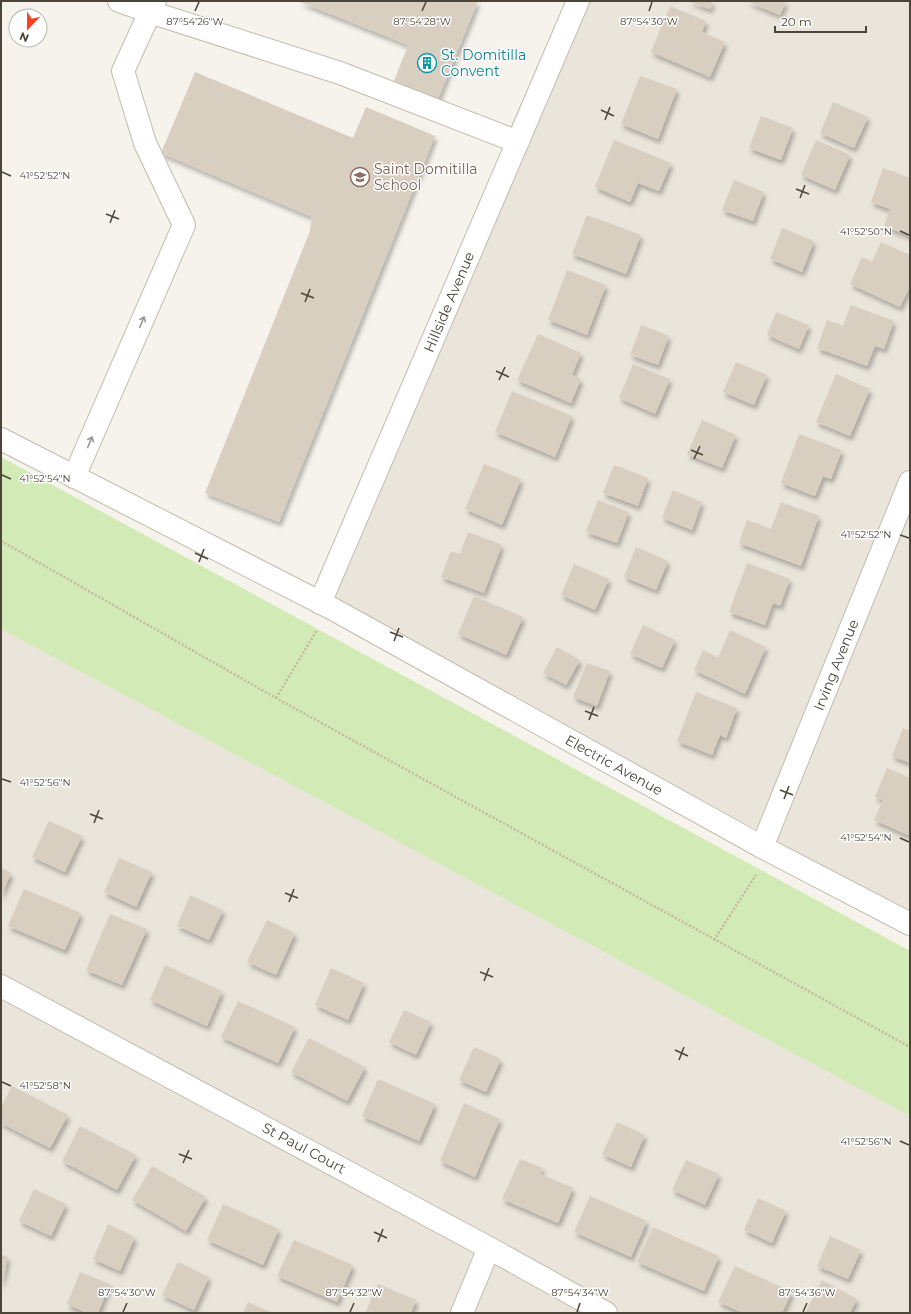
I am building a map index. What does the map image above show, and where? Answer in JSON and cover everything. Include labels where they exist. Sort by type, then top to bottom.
[{"type":"street","points":[[119,1],[152,7],[340,73],[518,142]]},
{"type":"street","name":"Hillside Avenue","points":[[326,606],[578,1]]},
{"type":"street","points":[[74,477],[184,225],[145,143],[123,71],[152,7]]},
{"type":"street","name":"Electric Avenue","points":[[1,439],[326,606],[767,849],[910,924]]},
{"type":"street","name":"Irving Avenue","points":[[767,849],[910,482]]},
{"type":"street","name":"St Paul Court","points":[[1,986],[489,1248],[606,1313]]},
{"type":"street","points":[[462,1313],[489,1248]]},
{"type":"path","points":[[1,541],[276,698],[910,1047]]},
{"type":"path","points":[[276,698],[326,606]]},
{"type":"path","points":[[714,940],[767,849]]},
{"type":"shaded area","points":[[588,1],[910,1],[910,913],[331,599]]},
{"type":"shaded area","points":[[1,629],[910,1116],[910,1313],[1,1313]]},
{"type":"green space","points":[[1,457],[910,951],[910,1116],[1,629]]},
{"type":"building","name":"St. Domitilla Convent","points":[[298,1],[478,1],[438,99],[394,81],[408,45]]},
{"type":"building","points":[[688,1],[713,1],[710,9]]},
{"type":"building","points":[[746,1],[786,1],[780,15]]},
{"type":"building","points":[[670,6],[706,21],[702,32],[725,42],[710,77],[651,52]]},
{"type":"building","points":[[195,72],[353,138],[366,107],[435,136],[279,522],[205,493],[310,231],[312,217],[161,153]]},
{"type":"building","points":[[640,76],[677,89],[658,139],[621,124]]},
{"type":"building","points":[[833,102],[868,117],[854,148],[820,133]]},
{"type":"building","points":[[761,116],[793,128],[781,160],[749,148]]},
{"type":"building","points":[[614,140],[671,163],[659,191],[638,183],[630,202],[595,187]]},
{"type":"building","points":[[816,140],[850,155],[835,190],[801,175]]},
{"type":"building","points":[[883,168],[910,178],[910,236],[884,226],[890,209],[871,202]]},
{"type":"building","points":[[734,180],[764,192],[753,221],[722,210]]},
{"type":"building","points":[[587,215],[641,235],[626,274],[572,254]]},
{"type":"building","points":[[782,228],[814,241],[802,272],[770,259]]},
{"type":"building","points":[[881,242],[910,255],[910,286],[900,307],[850,284],[862,257],[872,262]]},
{"type":"building","points":[[567,270],[606,285],[587,335],[548,320]]},
{"type":"building","points":[[851,305],[894,321],[884,349],[875,346],[867,366],[817,348],[827,320],[843,326]]},
{"type":"building","points":[[776,312],[809,325],[799,349],[767,335]]},
{"type":"building","points":[[641,325],[669,336],[658,365],[630,355]]},
{"type":"building","points":[[538,334],[581,353],[572,375],[581,379],[571,403],[517,380]]},
{"type":"building","points":[[736,362],[767,375],[754,405],[723,392]]},
{"type":"building","points":[[633,364],[670,379],[655,414],[619,398]]},
{"type":"building","points":[[836,374],[870,389],[850,436],[816,422]]},
{"type":"building","points":[[512,391],[572,416],[555,457],[495,432]]},
{"type":"building","points":[[702,420],[736,435],[722,468],[687,454]]},
{"type":"building","points":[[799,434],[842,450],[831,479],[823,476],[815,496],[781,483]]},
{"type":"building","points":[[484,464],[521,479],[502,525],[465,509]]},
{"type":"building","points":[[614,465],[648,478],[638,506],[603,493]]},
{"type":"building","points":[[673,490],[702,502],[692,530],[662,518]]},
{"type":"building","points":[[598,500],[629,512],[617,543],[586,532]]},
{"type":"building","points":[[781,502],[819,516],[801,566],[739,543],[747,520],[771,529]]},
{"type":"building","points":[[468,532],[502,545],[484,593],[441,577],[451,551],[460,554]]},
{"type":"building","points":[[636,547],[668,561],[656,590],[624,577]]},
{"type":"building","points":[[747,563],[790,579],[780,606],[773,603],[765,625],[729,612]]},
{"type":"building","points":[[574,564],[609,579],[595,610],[561,595]]},
{"type":"building","points":[[474,596],[523,617],[506,655],[458,634]]},
{"type":"building","points":[[643,625],[675,640],[662,668],[630,654]]},
{"type":"building","points":[[730,630],[766,647],[745,694],[694,670],[703,650],[718,658]]},
{"type":"building","points":[[557,647],[580,660],[566,685],[543,673]]},
{"type":"building","points":[[587,663],[610,671],[597,706],[573,697]]},
{"type":"building","points":[[696,692],[737,708],[726,738],[720,735],[712,755],[677,741]]},
{"type":"building","points":[[903,728],[910,731],[910,763],[892,756]]},
{"type":"building","points":[[887,768],[910,778],[910,831],[908,835],[874,820],[883,800],[875,797]]},
{"type":"building","points":[[49,821],[82,836],[65,872],[32,857]]},
{"type":"building","points":[[119,858],[152,872],[136,907],[104,892]]},
{"type":"building","points":[[1,868],[11,873],[1,896]]},
{"type":"building","points":[[24,889],[81,913],[65,950],[8,926]]},
{"type":"building","points":[[190,895],[223,910],[209,940],[177,926]]},
{"type":"building","points":[[110,914],[147,929],[122,985],[86,970]]},
{"type":"building","points":[[267,920],[295,933],[276,975],[247,962]]},
{"type":"building","points":[[165,965],[222,991],[207,1026],[150,1000]]},
{"type":"building","points":[[331,968],[364,983],[348,1020],[315,1005]]},
{"type":"building","points":[[238,1001],[295,1027],[278,1063],[221,1037]]},
{"type":"building","points":[[404,1010],[431,1022],[416,1055],[389,1042]]},
{"type":"building","points":[[309,1038],[365,1067],[347,1101],[291,1072]]},
{"type":"building","points":[[474,1047],[501,1059],[486,1092],[459,1080]]},
{"type":"building","points":[[378,1079],[435,1104],[419,1141],[362,1116]]},
{"type":"building","points":[[12,1086],[68,1115],[50,1148],[1,1123],[1,1107]]},
{"type":"building","points":[[464,1103],[500,1119],[475,1177],[440,1161]]},
{"type":"building","points":[[617,1122],[645,1135],[631,1167],[602,1154]]},
{"type":"building","points":[[80,1126],[136,1155],[117,1190],[62,1161]]},
{"type":"building","points":[[520,1159],[543,1168],[540,1174],[573,1188],[558,1223],[502,1199]]},
{"type":"building","points":[[686,1160],[719,1174],[705,1205],[672,1190]]},
{"type":"building","points":[[152,1166],[206,1197],[186,1231],[132,1200]]},
{"type":"building","points":[[34,1189],[66,1204],[51,1236],[19,1221]]},
{"type":"building","points":[[590,1196],[647,1221],[631,1257],[574,1232]]},
{"type":"building","points":[[758,1198],[786,1211],[772,1243],[744,1230]]},
{"type":"building","points":[[223,1204],[279,1229],[263,1265],[207,1240]]},
{"type":"building","points":[[108,1224],[135,1237],[120,1271],[93,1259]]},
{"type":"building","points":[[653,1227],[719,1256],[704,1291],[637,1262]]},
{"type":"building","points":[[830,1236],[861,1250],[848,1279],[817,1266]]},
{"type":"building","points":[[294,1240],[353,1265],[337,1302],[277,1276]]},
{"type":"building","points":[[1,1255],[8,1257],[2,1283],[1,1283]]},
{"type":"building","points":[[178,1262],[209,1277],[194,1310],[162,1295]]},
{"type":"building","points":[[735,1266],[792,1292],[782,1313],[743,1313],[718,1302]]},
{"type":"building","points":[[80,1272],[110,1284],[98,1313],[87,1313],[67,1304]]},
{"type":"building","points":[[822,1280],[857,1299],[850,1313],[805,1313]]},
{"type":"building","points":[[378,1284],[416,1300],[411,1313],[365,1313]]},
{"type":"building","points":[[248,1302],[272,1313],[243,1313]]},
{"type":"place","name":"St. Domitilla Convent","points":[[427,63]]},
{"type":"place","name":"Saint Domitilla School","points":[[360,177]]}]
